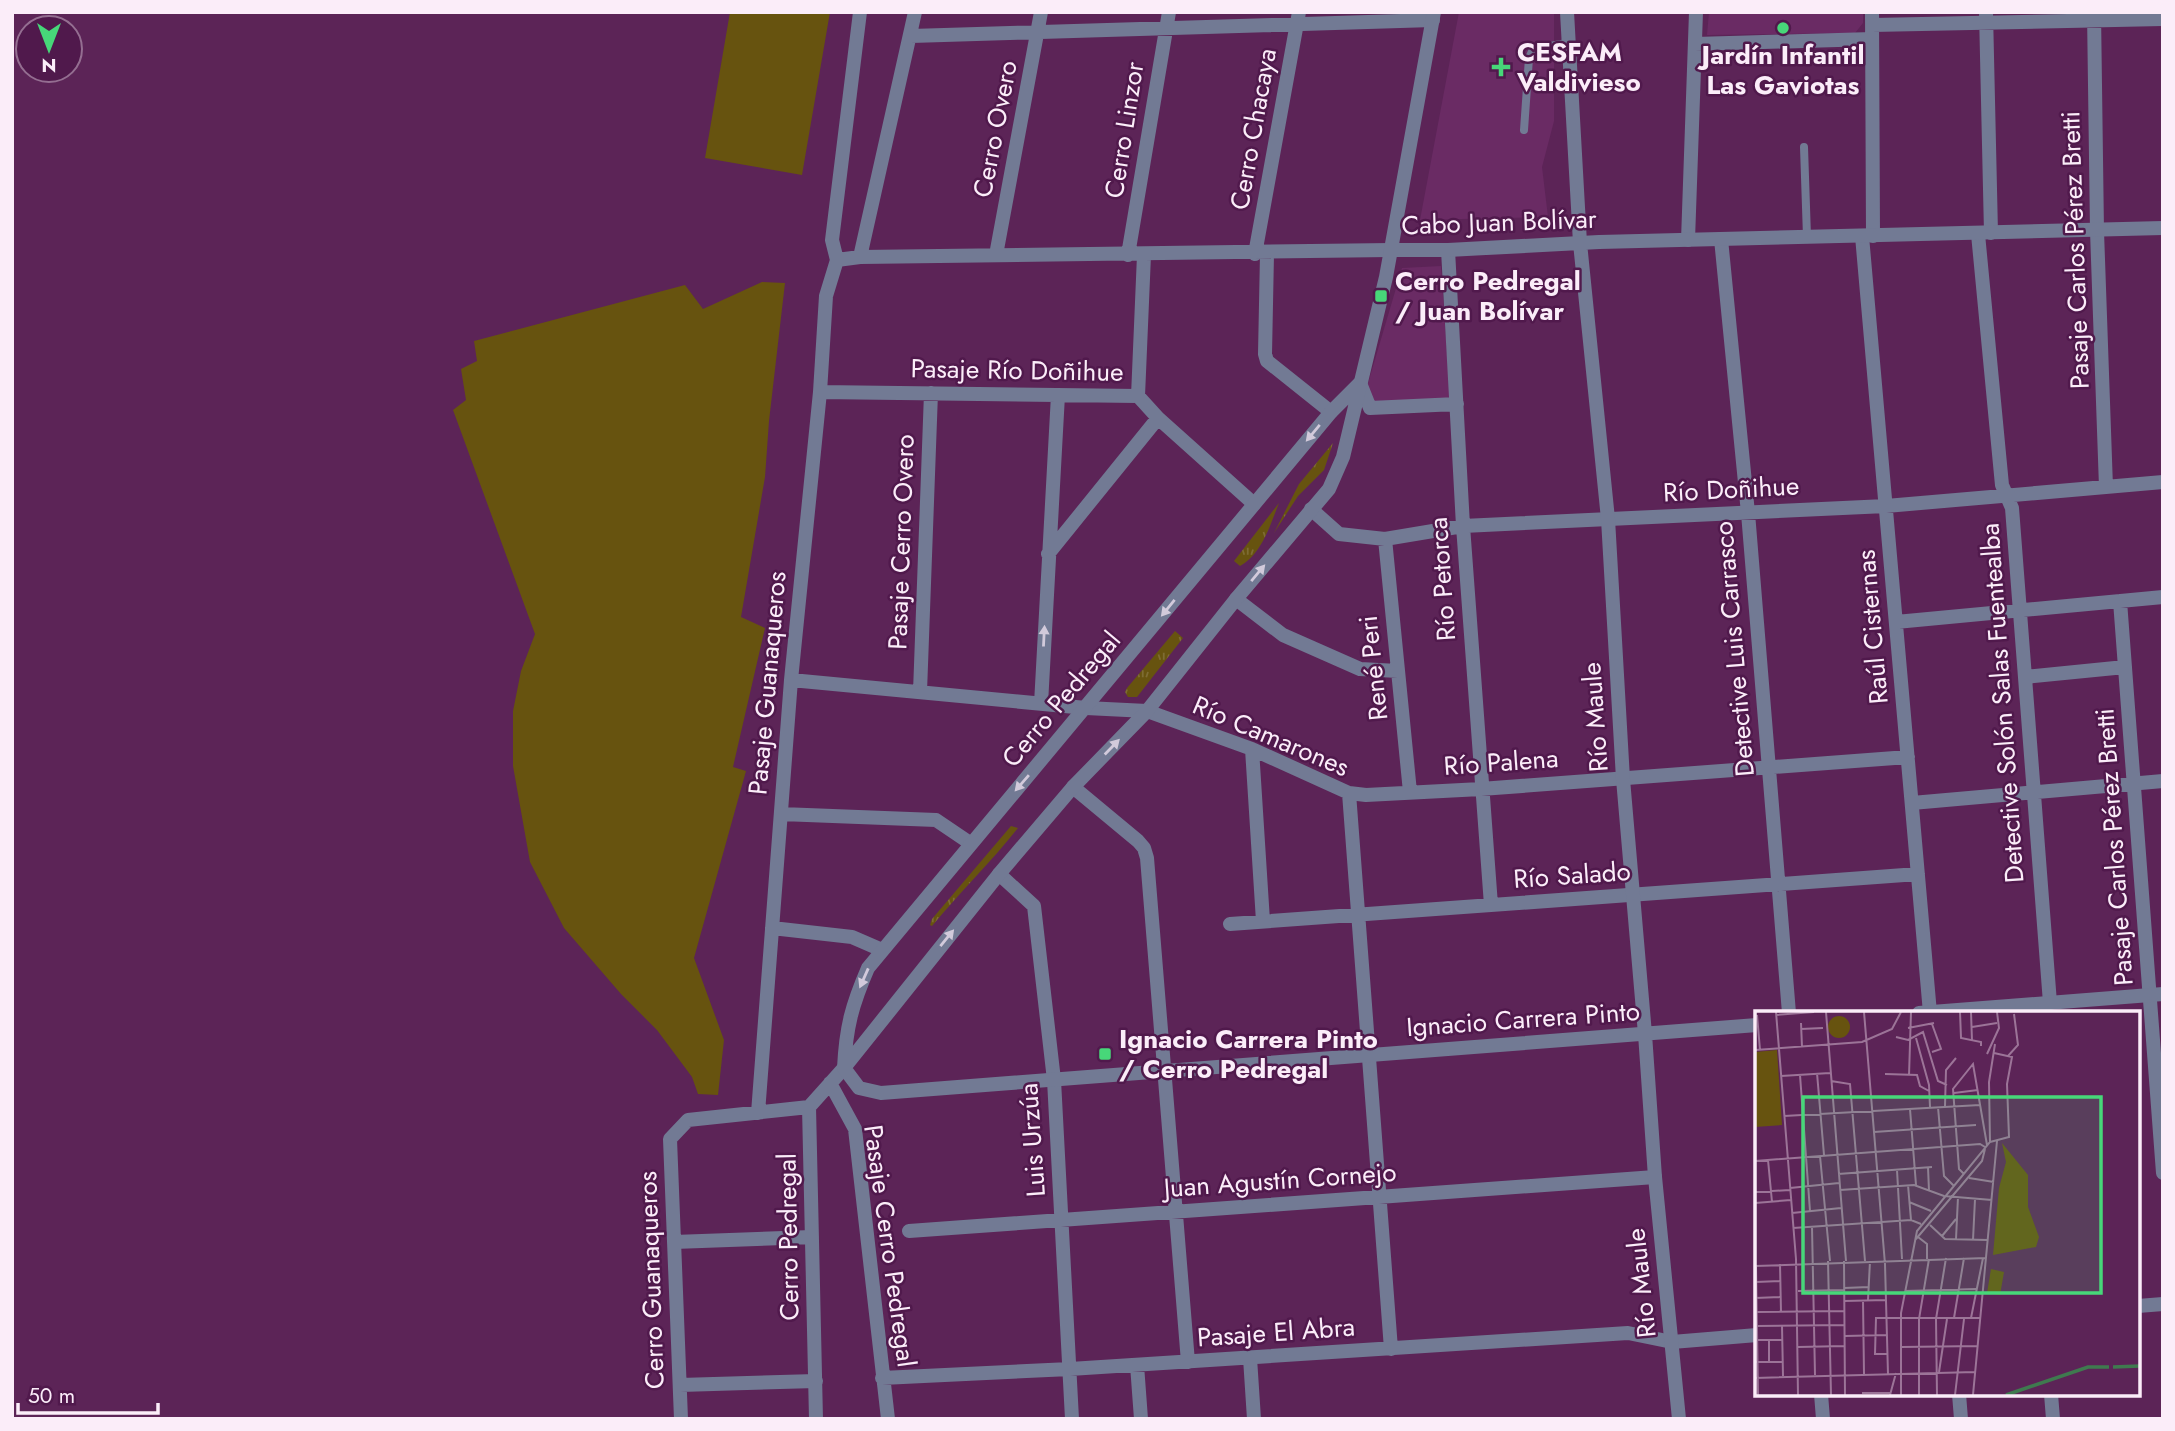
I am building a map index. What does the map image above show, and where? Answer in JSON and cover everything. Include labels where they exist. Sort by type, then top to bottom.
[{"type":"street","points":[[837,260],[832,240],[860,12]]},
{"type":"street","points":[[860,257],[915,12]]},
{"type":"street","name":"Cerro Overo","points":[[996,255],[1041,12]]},
{"type":"street","name":"Cerro Linzor","points":[[1128,255],[1169,12]]},
{"type":"street","name":"Río Maule","points":[[1567,12],[1580,243],[1608,519],[1632,895],[1655,1177],[1679,1419]]},
{"type":"street","points":[[1688,240],[1696,12]]},
{"type":"street","points":[[758,1113],[809,1107],[844,1068],[999,874],[1073,787],[1147,711],[1236,598],[1329,489],[1343,457],[1391,250],[1434,16],[1298,18],[1166,28],[911,36]]},
{"type":"street","points":[[1695,44],[1872,25],[1986,17],[2094,16],[2163,19]]},
{"type":"street","name":"Pasaje Carlos Pérez Bretti","points":[[2094,16],[2097,231],[2106,487]]},
{"type":"street","name":"Detective Solón Salas Fuentealba","points":[[1986,17],[1985,233],[2002,485],[2012,508],[2050,1003]]},
{"type":"street","name":"Cerro Chacaya","points":[[1298,18],[1261,254],[1265,354],[1267,361],[1331,412]]},
{"type":"street","name":"Raúl Cisternas","points":[[1872,25],[1867,236],[1886,506],[1918,874],[1926,1011]]},
{"type":"street","name":"Cabo Juan Bolívar","points":[[837,260],[860,257],[1448,250],[1580,243],[2163,228]]},
{"type":"street","name":"Detective Luis Carrasco","points":[[1721,239],[1748,513],[1789,1011]]},
{"type":"street","name":"Río Petorca","points":[[1448,250],[1463,526],[1491,905]]},
{"type":"street","points":[[1138,396],[1144,255]]},
{"type":"street","name":"Pasaje Guanaqueros","points":[[758,1113],[791,680],[827,296],[837,260]]},
{"type":"street","points":[[1360,383],[1370,408],[1457,404]]},
{"type":"street","name":"Cerro Pedregal","points":[[844,1068],[845,1035],[852,1004],[868,968],[1331,412],[1360,383]]},
{"type":"street","name":"Pasaje Río Doñihue","points":[[820,392],[1138,396],[1158,418],[1254,504]]},
{"type":"street","name":"Pasaje Cerro Overo","points":[[920,692],[931,393]]},
{"type":"street","points":[[1041,704],[1058,395]]},
{"type":"street","points":[[1048,554],[1158,418]]},
{"type":"street","name":"Río Doñihue","points":[[1311,509],[1339,534],[1385,539],[1463,526],[1886,506],[2163,482]]},
{"type":"street","name":"René Peri","points":[[1385,539],[1410,792]]},
{"type":"street","points":[[1896,622],[2163,597]]},
{"type":"street","points":[[1236,598],[1283,635],[1360,669],[1398,671]]},
{"type":"street","name":"Pasaje Carlos Pérez Bretti","points":[[2120,601],[2133,783],[2156,995],[2163,1173]]},
{"type":"street","points":[[2025,677],[2125,667]]},
{"type":"street","name":"Río Camarones","points":[[791,680],[1086,708],[1147,711],[1252,749],[1349,793],[1391,1349]]},
{"type":"street","points":[[1252,749],[1263,921]]},
{"type":"street","name":"Río Palena","points":[[1349,793],[1366,795],[1481,789],[1908,757]]},
{"type":"street","points":[[1912,803],[2163,781]]},
{"type":"street","points":[[1073,787],[1144,848],[1147,858],[1188,1362]]},
{"type":"street","points":[[780,814],[936,820],[970,843]]},
{"type":"street","name":"Luis Urzúa","points":[[999,874],[1034,906],[1054,1080],[1072,1419]]},
{"type":"street","name":"Río Salado","points":[[1230,924],[1918,874]]},
{"type":"street","points":[[772,928],[852,937],[883,950]]},
{"type":"street","points":[[1957,1011],[2019,1009],[2050,1003],[2156,995]]},
{"type":"street","name":"Ignacio Carrera Pinto","points":[[844,1068],[859,1088],[881,1093],[1755,1025]]},
{"type":"street","name":"Pasaje Cerro Pedregal","points":[[830,1083],[855,1129],[888,1419]]},
{"type":"street","name":"Cerro Pedregal","points":[[809,1107],[817,1419]]},
{"type":"street","name":"Cerro Guanaqueros","points":[[681,1419],[670,1139],[688,1120],[758,1113]]},
{"type":"street","name":"Juan Agustín Cornejo","points":[[909,1231],[1655,1177]]},
{"type":"street","points":[[674,1242],[812,1237]]},
{"type":"street","points":[[2140,1306],[2163,1304]]},
{"type":"street","name":"Pasaje El Abra","points":[[883,1378],[1188,1362],[1628,1333],[1672,1342],[1755,1335]]},
{"type":"street","points":[[1250,1358],[1254,1419]]},
{"type":"street","points":[[1137,1365],[1141,1419]]},
{"type":"street","points":[[680,1385],[816,1381]]},
{"type":"street","points":[[1821,1396],[1823,1419]]},
{"type":"street","points":[[1959,1396],[1961,1419]]},
{"type":"street","points":[[2051,1396],[2053,1419]]},
{"type":"lane","points":[[1524,130],[1530,58],[1534,49],[1567,43]]},
{"type":"lane","points":[[1804,147],[1807,237]]},
{"type":"shaded area","name":"CESFAM Valdivieso","points":[[1459,12],[1554,12],[1554,121],[1542,167],[1548,217],[1420,220]]},
{"type":"shaded area","name":"Jardín Infantil Las Gaviotas","points":[[1709,12],[1863,12],[1863,23],[1855,33],[1707,35]]},
{"type":"shaded area","points":[[1441,266],[1450,398],[1373,402],[1366,390],[1402,268]]},
{"type":"green space","points":[[730,12],[830,12],[802,175],[705,158]]},
{"type":"green space","points":[[762,282],[785,283],[765,477],[741,617],[765,628],[733,767],[746,771],[694,958],[724,1040],[718,1095],[698,1094],[692,1077],[657,1030],[621,994],[564,928],[530,862],[513,766],[513,711],[521,671],[535,634],[453,410],[466,400],[461,369],[477,361],[474,341],[685,285],[703,309]]},
{"type":"green space","points":[[1333,443],[1324,470],[1298,496],[1274,533],[1299,484]]},
{"type":"green space","points":[[1279,503],[1260,547],[1240,566],[1234,561]]},
{"type":"green space","points":[[1175,631],[1183,638],[1137,697],[1128,697],[1125,692],[1127,688]]},
{"type":"green space","points":[[1011,826],[1018,828],[932,926],[930,925],[932,919]]},
{"type":"place","name":"Jardín Infantil Las Gaviotas","points":[[1783,28]]},
{"type":"place","name":"CESFAM Valdivieso","points":[[1501,67]]},
{"type":"place","name":"Cerro Pedregal / Juan Bolívar","points":[[1381,296]]},
{"type":"place","name":"Ignacio Carrera Pinto / Cerro Pedregal","points":[[1105,1054]]}]
